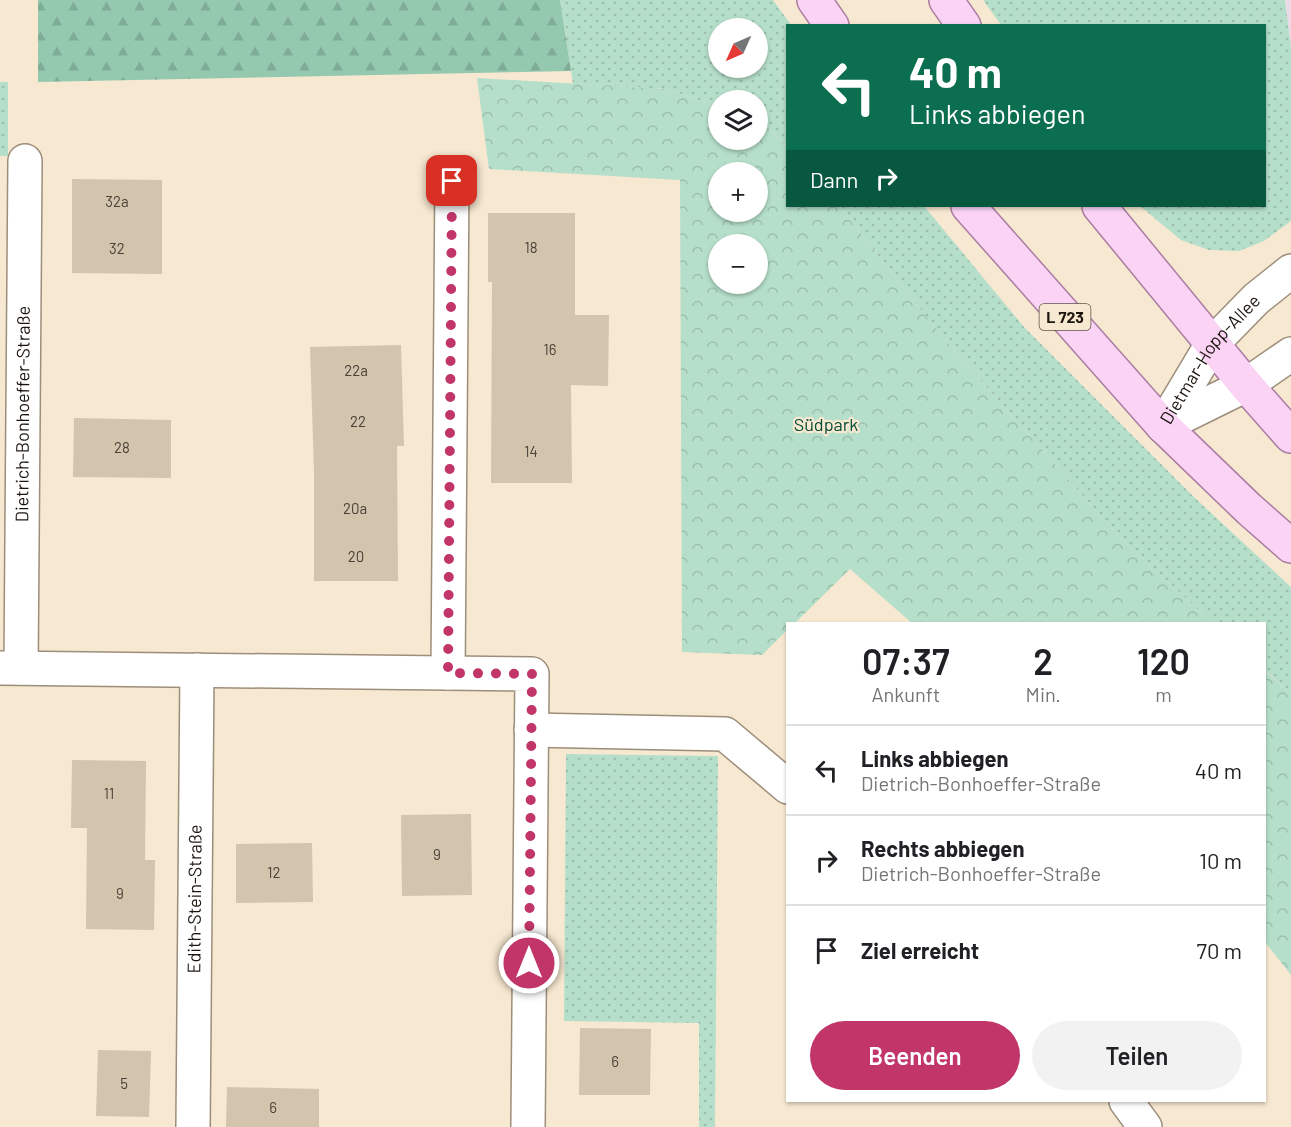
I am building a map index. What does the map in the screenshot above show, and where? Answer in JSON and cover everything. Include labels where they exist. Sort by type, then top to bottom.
[{"type":"main road","points":[[814,0],[831,24]]},
{"type":"main road","points":[[946,0],[963,24]]},
{"type":"main road","name":"L 723","points":[[969,207],[1163,426],[1291,546]]},
{"type":"main road","points":[[1100,207],[1246,385],[1291,436]]},
{"type":"street","name":"Dietrich-Bonhoeffer-Straße","points":[[25,161],[10,668],[532,674],[528,1127]]},
{"type":"street","points":[[448,673],[452,181]]},
{"type":"street","name":"Dietmar-Hopp-Allee","points":[[1163,426],[1212,344],[1256,299],[1291,270]]},
{"type":"street","name":"Dietmar-Hopp-Allee","points":[[1163,426],[1246,385],[1291,354]]},
{"type":"street","name":"Edith-Stein-Straße","points":[[193,1127],[197,670]]},
{"type":"street","points":[[531,730],[725,734],[786,785]]},
{"type":"street","points":[[1127,1102],[1145,1127]]},
{"type":"shaded area","points":[[1285,0],[1291,0],[1290,44]]},
{"type":"green space","points":[[38,0],[560,0],[571,71],[38,82]]},
{"type":"green space","points":[[560,0],[773,0],[790,24],[786,24],[786,146],[768,128],[768,90],[708,90],[708,103],[667,89],[573,84]]},
{"type":"green space","points":[[983,0],[1285,0],[1291,48],[1291,221],[1264,241],[1239,251],[1209,250],[1181,240],[1141,207],[1266,207],[1266,24],[1000,24]]},
{"type":"green space","name":"Südpark","points":[[477,78],[667,89],[708,103],[708,150],[768,150],[768,128],[786,146],[786,207],[840,207],[945,340],[1121,539],[1212,622],[911,622],[850,569],[796,622],[786,622],[786,631],[762,655],[682,652],[680,180],[489,169]]},
{"type":"green space","points":[[0,82],[8,82],[8,156],[0,156]]},
{"type":"green space","points":[[840,207],[925,207],[1024,327],[1196,499],[1291,587],[1291,694],[1266,671],[1266,622],[1212,622],[1121,539],[945,340]]},
{"type":"green space","points":[[1266,672],[1291,694],[1291,975],[1266,943]]},
{"type":"green space","points":[[566,754],[718,756],[715,1127],[699,1127],[699,1023],[564,1021]]},
{"type":"building","points":[[72,179],[162,180],[162,274],[72,273]]},
{"type":"building","points":[[488,213],[575,213],[575,315],[609,315],[608,386],[571,385],[572,483],[491,483],[492,282],[488,282]]},
{"type":"building","points":[[401,345],[404,446],[397,446],[398,581],[314,581],[314,472],[310,347]]},
{"type":"building","points":[[74,418],[171,420],[171,478],[73,477]]},
{"type":"building","points":[[72,760],[146,761],[145,860],[155,860],[154,930],[86,929],[87,828],[71,828]]},
{"type":"building","points":[[471,814],[472,895],[402,896],[401,815]]},
{"type":"building","points":[[312,843],[313,902],[236,903],[236,844]]},
{"type":"building","points":[[580,1028],[651,1029],[650,1095],[579,1095]]},
{"type":"building","points":[[98,1050],[151,1051],[149,1117],[96,1116]]},
{"type":"building","points":[[227,1087],[319,1089],[319,1127],[226,1127]]},
{"type":"route","points":[[452,181],[448,673],[532,674],[529,963]]}]
